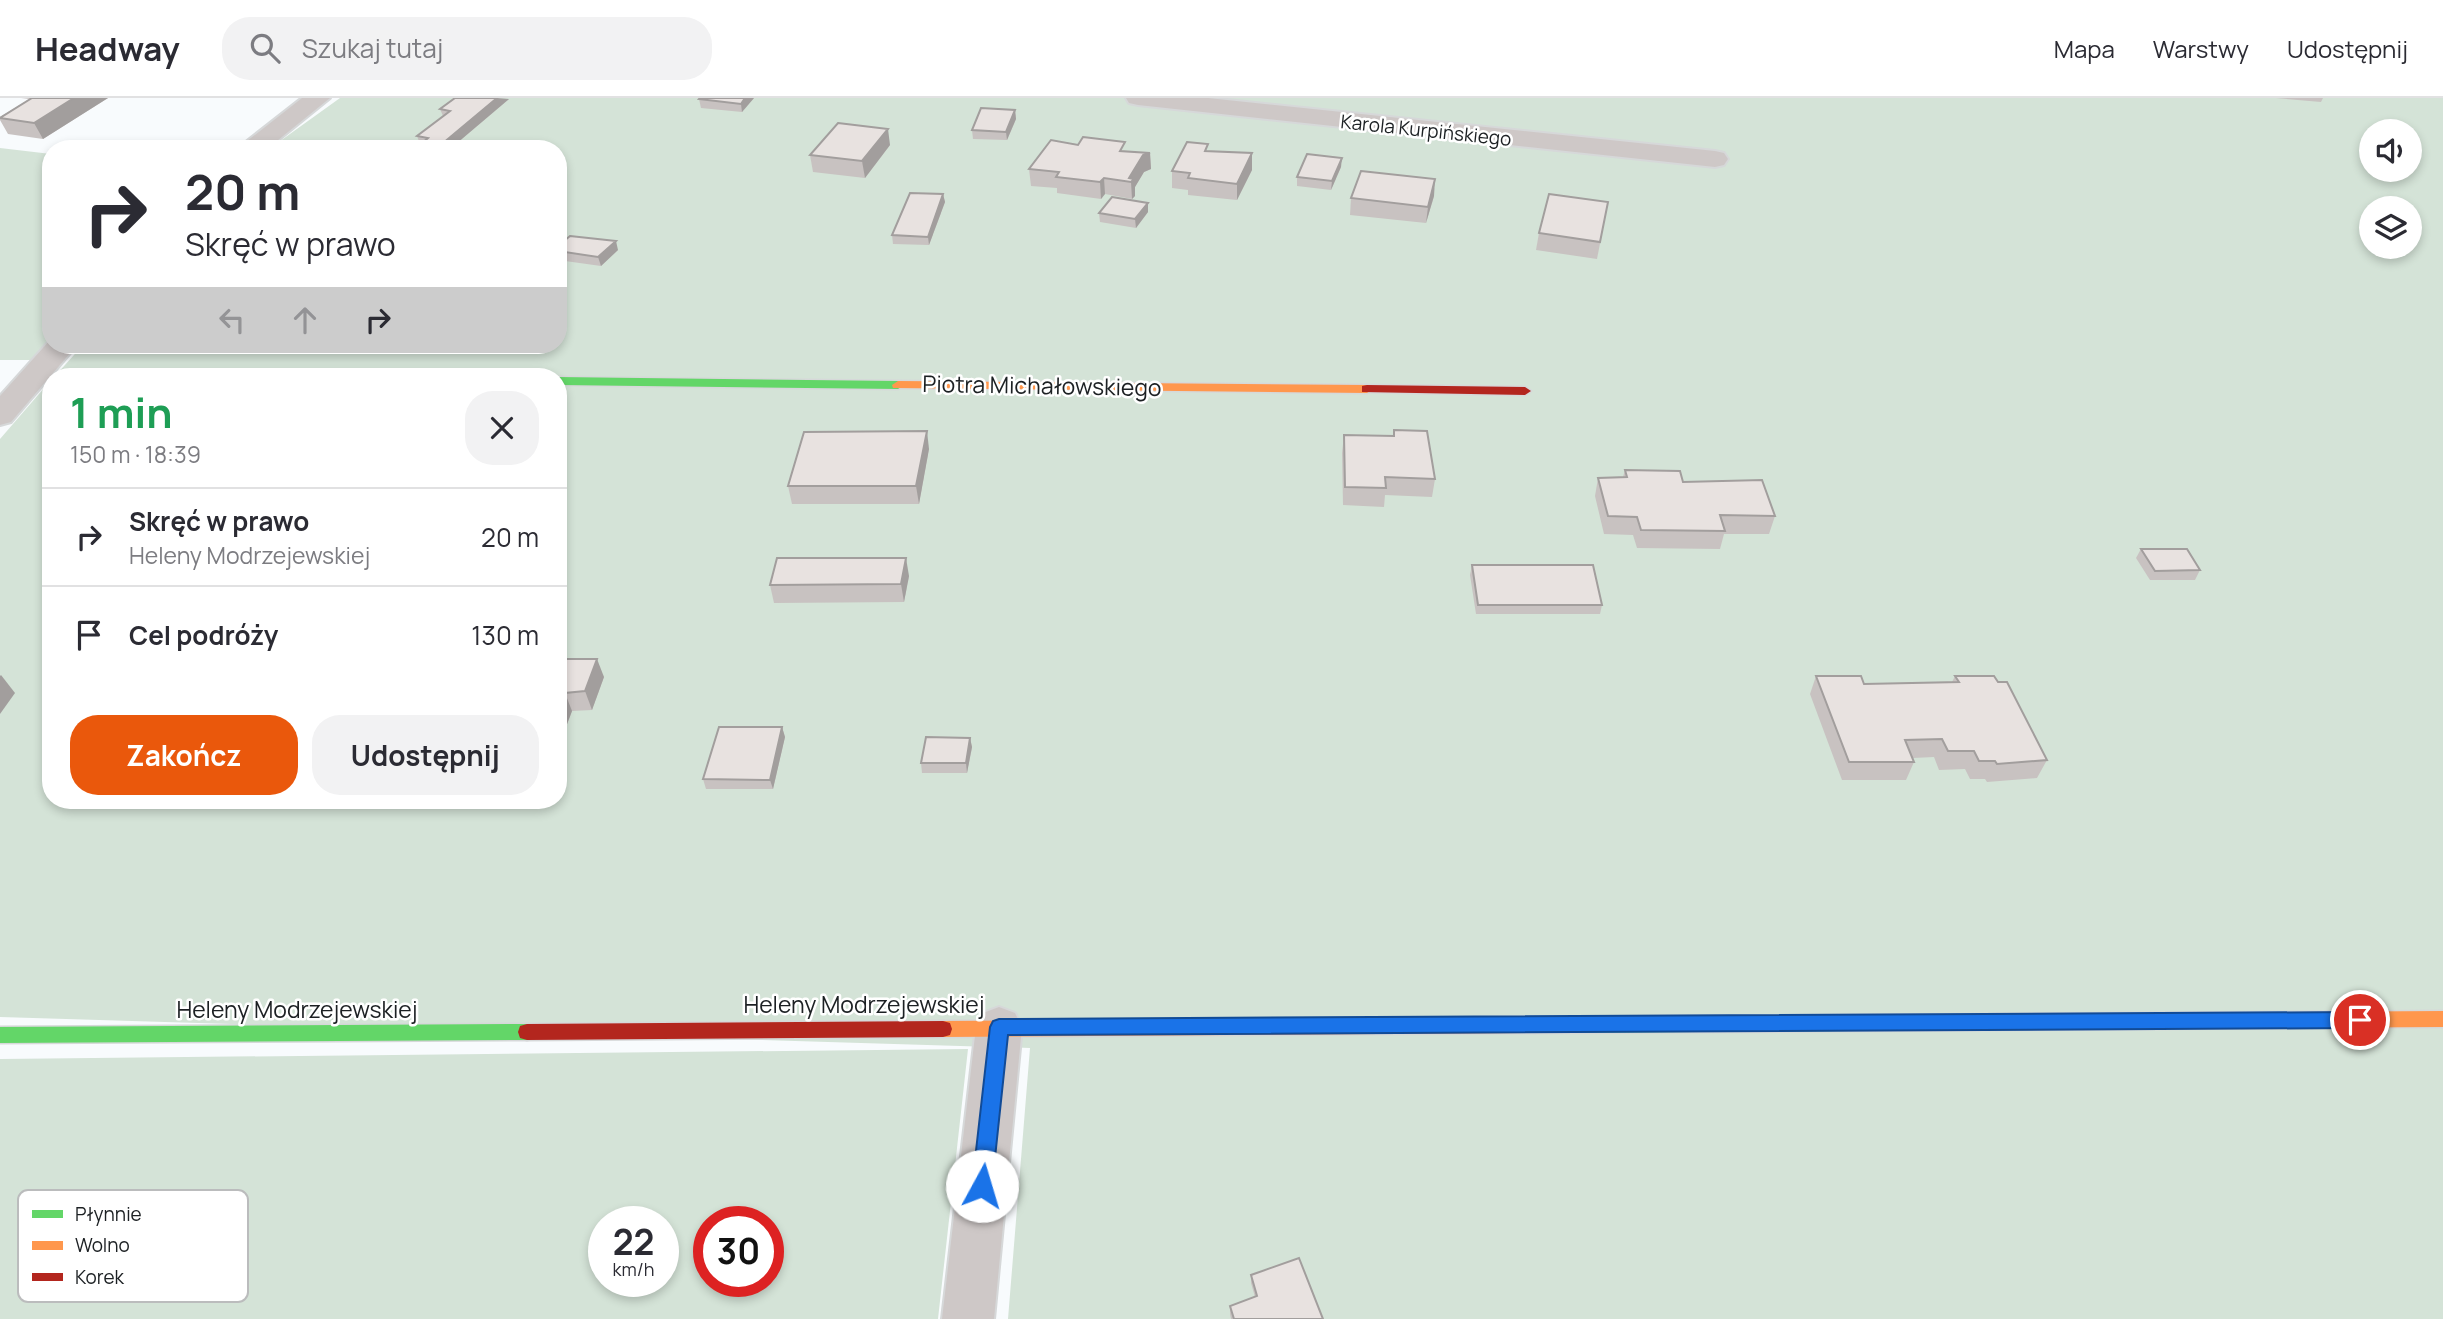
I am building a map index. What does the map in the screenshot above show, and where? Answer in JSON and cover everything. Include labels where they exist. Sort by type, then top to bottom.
[{"type":"street","points":[[262,140],[318,98]]},
{"type":"street","name":"Karola Kurpińskiego","points":[[1138,98],[1714,159]]},
{"type":"street","points":[[0,376],[42,376]]},
{"type":"street","points":[[0,415],[42,377]]},
{"type":"street","name":"Piotra Michałowskiego","points":[[567,381],[1525,391]]},
{"type":"street","name":"Heleny Modrzejewskiej","points":[[0,1035],[2443,1020]]},
{"type":"street","points":[[968,1319],[999,1027]]},
{"type":"green space","points":[[340,98],[2443,98],[2443,1319],[1008,1319],[1030,1048],[0,1017],[0,439],[42,390],[42,809],[567,809],[567,368],[62,368],[75,354],[567,354],[567,140],[282,140]]},
{"type":"green space","points":[[0,148],[42,153],[42,348],[32,360],[0,360]]},
{"type":"green space","points":[[968,1049],[938,1319],[0,1319],[0,1059]]},
{"type":"building","points":[[32,98],[74,98],[34,123],[0,118]]},
{"type":"building","points":[[455,98],[497,98],[447,140],[426,140],[428,138],[417,136],[450,111],[440,109]]},
{"type":"building","points":[[700,98],[745,98],[741,104]]},
{"type":"building","points":[[981,108],[1015,110],[1006,132],[972,130]]},
{"type":"building","points":[[838,123],[888,129],[862,161],[810,155]]},
{"type":"building","points":[[1083,137],[1125,142],[1120,151],[1150,153],[1143,155],[1129,178],[1134,179],[1131,182],[1104,178],[1100,182],[1056,177],[1059,172],[1029,169],[1051,140],[1078,145]]},
{"type":"building","points":[[1187,142],[1208,144],[1205,151],[1252,153],[1237,184],[1188,178],[1190,173],[1172,171]]},
{"type":"building","points":[[1307,154],[1342,158],[1332,181],[1297,177]]},
{"type":"building","points":[[1361,171],[1435,179],[1428,207],[1351,198]]},
{"type":"building","points":[[910,193],[943,194],[928,237],[892,235]]},
{"type":"building","points":[[1549,194],[1608,202],[1600,242],[1539,233]]},
{"type":"building","points":[[1112,197],[1148,203],[1135,219],[1099,213]]},
{"type":"building","points":[[570,236],[616,241],[598,257],[567,252],[567,238]]},
{"type":"building","points":[[1394,430],[1427,431],[1435,479],[1385,477],[1386,488],[1345,487],[1344,435],[1394,436]]},
{"type":"building","points":[[927,431],[916,486],[788,486],[804,432]]},
{"type":"building","points":[[1625,470],[1680,471],[1683,482],[1762,480],[1775,516],[1720,515],[1725,531],[1641,530],[1637,517],[1608,516],[1598,478],[1627,477]]},
{"type":"building","points":[[2141,549],[2187,549],[2200,570],[2155,571]]},
{"type":"building","points":[[777,558],[906,558],[901,584],[770,585]]},
{"type":"building","points":[[1472,565],[1593,565],[1602,605],[1478,605]]},
{"type":"building","points":[[567,659],[597,659],[585,691],[567,693]]},
{"type":"building","points":[[1816,676],[1861,676],[1864,684],[1959,682],[1955,676],[1994,676],[1998,682],[2007,682],[2047,760],[1997,764],[1995,761],[1979,761],[1974,751],[1948,751],[1942,739],[1905,740],[1914,762],[1849,762]]},
{"type":"building","points":[[719,727],[782,727],[770,780],[703,779]]},
{"type":"building","points":[[926,737],[970,738],[966,763],[921,763]]},
{"type":"building","points":[[1299,1258],[1323,1319],[1234,1319],[1230,1306],[1257,1296],[1251,1275]]},
{"type":"traffic: fast","points":[[567,381],[898,385]]},
{"type":"traffic: fast","points":[[1535,1025],[1997,1022]]},
{"type":"traffic: fast","points":[[0,1035],[527,1032]]},
{"type":"traffic: slow","points":[[898,385],[1367,389]]},
{"type":"traffic: slow","points":[[1997,1022],[2443,1019]]},
{"type":"traffic: slow","points":[[943,1029],[1535,1025]]},
{"type":"traffic: jam","points":[[1367,389],[1525,391]]},
{"type":"traffic: jam","points":[[527,1032],[943,1029]]},
{"type":"route","points":[[982,1186],[999,1027],[2360,1020]]}]
